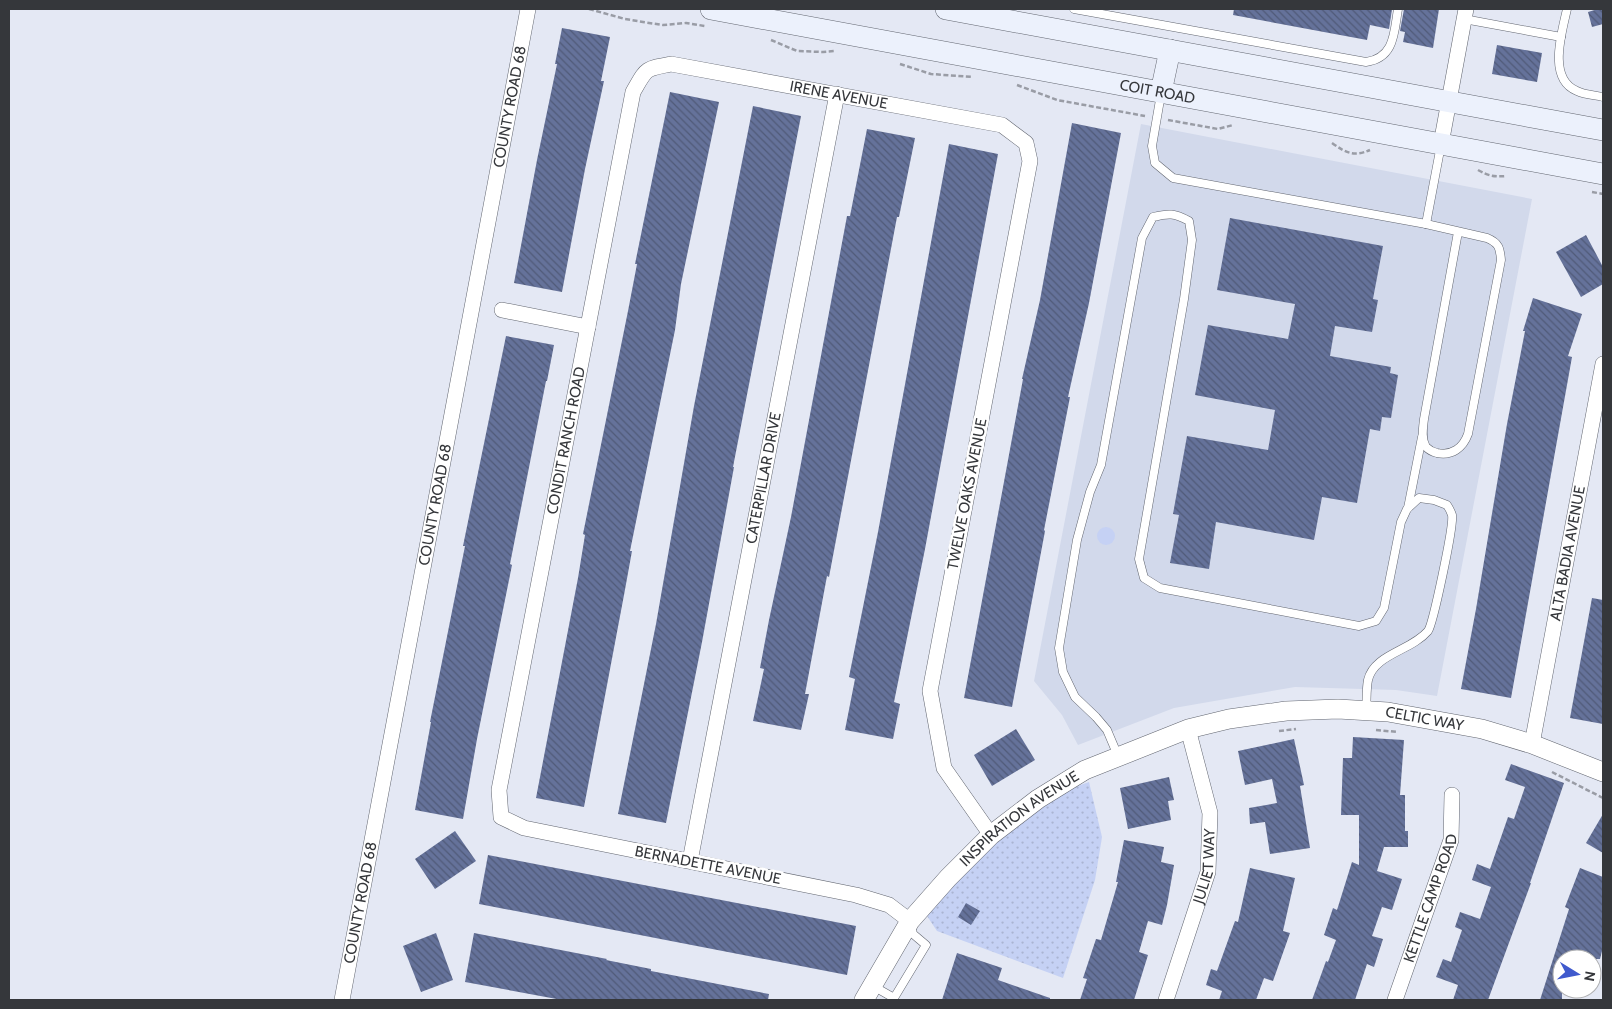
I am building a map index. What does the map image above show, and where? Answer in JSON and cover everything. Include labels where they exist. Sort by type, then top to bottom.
[{"type":"main road","points":[[946,9],[1603,130]]},
{"type":"main road","name":"COIT ROAD","points":[[708,18],[1161,92],[1603,174]]},
{"type":"main road","points":[[1161,92],[1170,50]]},
{"type":"street","name":"COUNTY ROAD 68","points":[[342,1000],[528,9]]},
{"type":"street","points":[[1441,144],[1465,14]]},
{"type":"street","name":"IRENE AVENUE","points":[[647,70],[671,64],[838,94],[1002,125],[1025,141]]},
{"type":"street","name":"CONDIT RANCH ROAD","points":[[501,817],[499,790],[633,92],[647,70]]},
{"type":"street","name":"CATERPILLAR DRIVE","points":[[690,861],[838,94]]},
{"type":"street","name":"TWELVE OAKS AVENUE","points":[[991,835],[944,768],[930,691],[1030,162],[1025,141]]},
{"type":"street","points":[[502,310],[588,327]]},
{"type":"street","name":"ALTA BADIA AVENUE","points":[[1532,744],[1603,364]]},
{"type":"street","name":"CELTIC WAY","points":[[1238,717],[1286,710],[1338,709],[1388,712],[1482,729],[1532,744],[1603,772]]},
{"type":"street","name":"INSPIRATION AVENUE","points":[[869,993],[910,921],[948,878],[991,835],[1038,799],[1085,770],[1188,729],[1238,717]]},
{"type":"street","name":"JULIET WAY","points":[[1166,1000],[1208,872],[1210,813],[1188,729]]},
{"type":"street","name":"KETTLE CAMP ROAD","points":[[1395,1000],[1451,840],[1452,795]]},
{"type":"street","name":"BERNADETTE AVENUE","points":[[501,817],[524,828],[856,895],[889,905],[910,921]]},
{"type":"lane","points":[[1074,9],[1366,62],[1380,58],[1388,50],[1393,39],[1398,9]]},
{"type":"lane","points":[[1567,9],[1558,60],[1560,72],[1567,84],[1575,91],[1603,97]]},
{"type":"lane","points":[[1465,14],[1561,37]]},
{"type":"lane","points":[[1161,92],[1152,146],[1155,163],[1173,178],[1426,224],[1487,238],[1500,247],[1501,260],[1465,443],[1458,450],[1440,454],[1432,452],[1426,447],[1422,436]]},
{"type":"lane","points":[[1426,224],[1441,144]]},
{"type":"lane","points":[[1118,757],[1107,730],[1075,697],[1063,672],[1059,648],[1077,540],[1090,492],[1102,465],[1142,238],[1153,217],[1176,214],[1189,221],[1192,240],[1184,299],[1139,558],[1144,578],[1160,588],[1359,626],[1376,621],[1384,608],[1401,522],[1408,509],[1419,498],[1434,500],[1447,505],[1452,516],[1448,549],[1430,628],[1419,641],[1390,655],[1374,666],[1368,680],[1366,711]]},
{"type":"lane","points":[[1408,509],[1458,232]]},
{"type":"lane","points":[[869,993],[894,998],[926,945],[913,934],[910,921]]},
{"type":"path","points":[[589,9],[625,19],[663,24],[686,23],[708,18]]},
{"type":"path","points":[[765,38],[797,51],[823,52],[836,50]]},
{"type":"path","points":[[893,61],[931,74],[979,77]]},
{"type":"path","points":[[1012,83],[1057,100],[1218,129],[1233,125]]},
{"type":"path","points":[[1331,143],[1344,152],[1361,155],[1369,150],[1378,151]]},
{"type":"path","points":[[1470,168],[1496,177],[1506,176]]},
{"type":"path","points":[[1584,190],[1603,194]]},
{"type":"path","points":[[1272,731],[1300,729]]},
{"type":"path","points":[[1373,729],[1399,733]]},
{"type":"path","points":[[1549,770],[1603,798]]},
{"type":"shaded area","points":[[1141,124],[1532,199],[1437,696],[1396,690],[1295,687],[1174,708],[1078,745],[1062,715],[1034,681]]},
{"type":"shaded area","points":[[1106,527],[1112,530],[1115,536],[1112,542],[1106,545],[1100,542],[1097,536],[1100,530]]},
{"type":"shaded area","points":[[1089,782],[1102,837],[1095,880],[1063,978],[937,931],[925,913],[986,852],[1022,822],[1069,789]]},
{"type":"building","points":[[1234,9],[1392,9],[1389,29],[1370,25],[1367,40],[1233,15]]},
{"type":"building","points":[[1404,9],[1439,9],[1433,48],[1403,42],[1405,32],[1400,31]]},
{"type":"building","points":[[1603,9],[1603,24],[1592,27],[1588,12]]},
{"type":"building","points":[[562,28],[610,37],[601,81],[604,81],[562,292],[514,283],[557,64],[555,64]]},
{"type":"building","points":[[1497,45],[1542,53],[1537,82],[1492,74]]},
{"type":"building","points":[[670,92],[719,102],[681,284],[675,330],[630,551],[632,551],[584,807],[536,798],[578,578],[585,535],[583,534]]},
{"type":"building","points":[[753,106],[801,116],[666,823],[618,814],[656,624],[694,406]]},
{"type":"building","points":[[1072,123],[1121,133],[1089,303],[1068,397],[1070,397],[1012,707],[964,698],[1022,379],[1040,300]]},
{"type":"building","points":[[867,129],[915,138],[899,217],[897,217],[829,577],[827,576],[805,694],[809,694],[801,730],[753,721],[764,669],[760,668],[769,620],[791,517],[847,216],[850,216]]},
{"type":"building","points":[[949,144],[998,154],[925,549],[894,702],[900,704],[893,739],[845,730],[855,679],[849,677],[878,532]]},
{"type":"building","points":[[1230,218],[1383,246],[1373,299],[1378,300],[1372,332],[1335,326],[1330,356],[1391,367],[1390,373],[1398,375],[1391,418],[1382,417],[1380,431],[1370,429],[1357,503],[1322,497],[1314,540],[1216,522],[1209,569],[1170,563],[1179,515],[1173,514],[1187,436],[1268,450],[1275,410],[1195,395],[1208,325],[1288,339],[1295,304],[1217,290]]},
{"type":"building","points":[[1586,235],[1603,267],[1603,284],[1581,297],[1556,252]]},
{"type":"building","points":[[1533,298],[1582,314],[1568,356],[1572,357],[1511,698],[1461,689],[1525,331],[1523,331]]},
{"type":"building","points":[[506,336],[554,345],[510,564],[512,565],[463,819],[415,810],[430,722],[465,546],[463,546]]},
{"type":"building","points":[[1592,598],[1603,600],[1603,724],[1570,718]]},
{"type":"building","points":[[1016,729],[1035,760],[992,786],[974,755]]},
{"type":"building","points":[[1353,737],[1404,740],[1400,795],[1405,795],[1405,831],[1408,831],[1408,847],[1384,847],[1377,871],[1402,879],[1392,910],[1382,907],[1372,936],[1383,939],[1374,967],[1367,964],[1355,1000],[1312,1000],[1336,940],[1324,935],[1333,908],[1337,910],[1352,862],[1359,865],[1359,815],[1341,815],[1343,758],[1352,758]]},
{"type":"building","points":[[1294,739],[1304,785],[1300,786],[1310,848],[1270,854],[1265,822],[1250,824],[1249,808],[1277,803],[1272,779],[1245,785],[1238,751]]},
{"type":"building","points":[[1511,764],[1564,783],[1531,883],[1488,1000],[1453,1000],[1458,985],[1436,977],[1443,959],[1451,962],[1462,930],[1455,927],[1460,912],[1480,919],[1491,887],[1472,880],[1477,864],[1490,869],[1508,817],[1514,819],[1525,787],[1505,780]]},
{"type":"building","points":[[1169,777],[1174,800],[1168,801],[1171,820],[1128,829],[1120,788]]},
{"type":"building","points":[[1603,814],[1603,853],[1586,843]]},
{"type":"building","points":[[455,831],[476,861],[435,889],[415,859]]},
{"type":"building","points":[[1124,840],[1164,847],[1161,862],[1174,865],[1162,925],[1148,921],[1139,952],[1148,955],[1134,1000],[1080,1000],[1087,979],[1083,978],[1096,939],[1101,940],[1118,882],[1116,882]]},
{"type":"building","points":[[488,855],[856,926],[847,975],[479,904]]},
{"type":"building","points":[[1250,868],[1295,878],[1283,931],[1290,933],[1273,981],[1264,978],[1256,1000],[1219,1000],[1222,991],[1206,985],[1211,969],[1217,971],[1235,921],[1238,922]]},
{"type":"building","points":[[1580,868],[1603,877],[1602,951],[1602,949],[1556,949],[1569,909],[1565,907]]},
{"type":"building","points":[[966,903],[980,911],[971,925],[958,917]]},
{"type":"building","points":[[436,933],[453,980],[421,992],[403,946]]},
{"type":"building","points":[[474,933],[769,994],[768,1000],[562,1000],[465,982]]},
{"type":"building","points":[[957,953],[1002,968],[998,980],[1050,998],[1050,1000],[942,1000]]},
{"type":"building","points":[[1552,962],[1552,999],[1562,1000],[1540,1000]]}]
